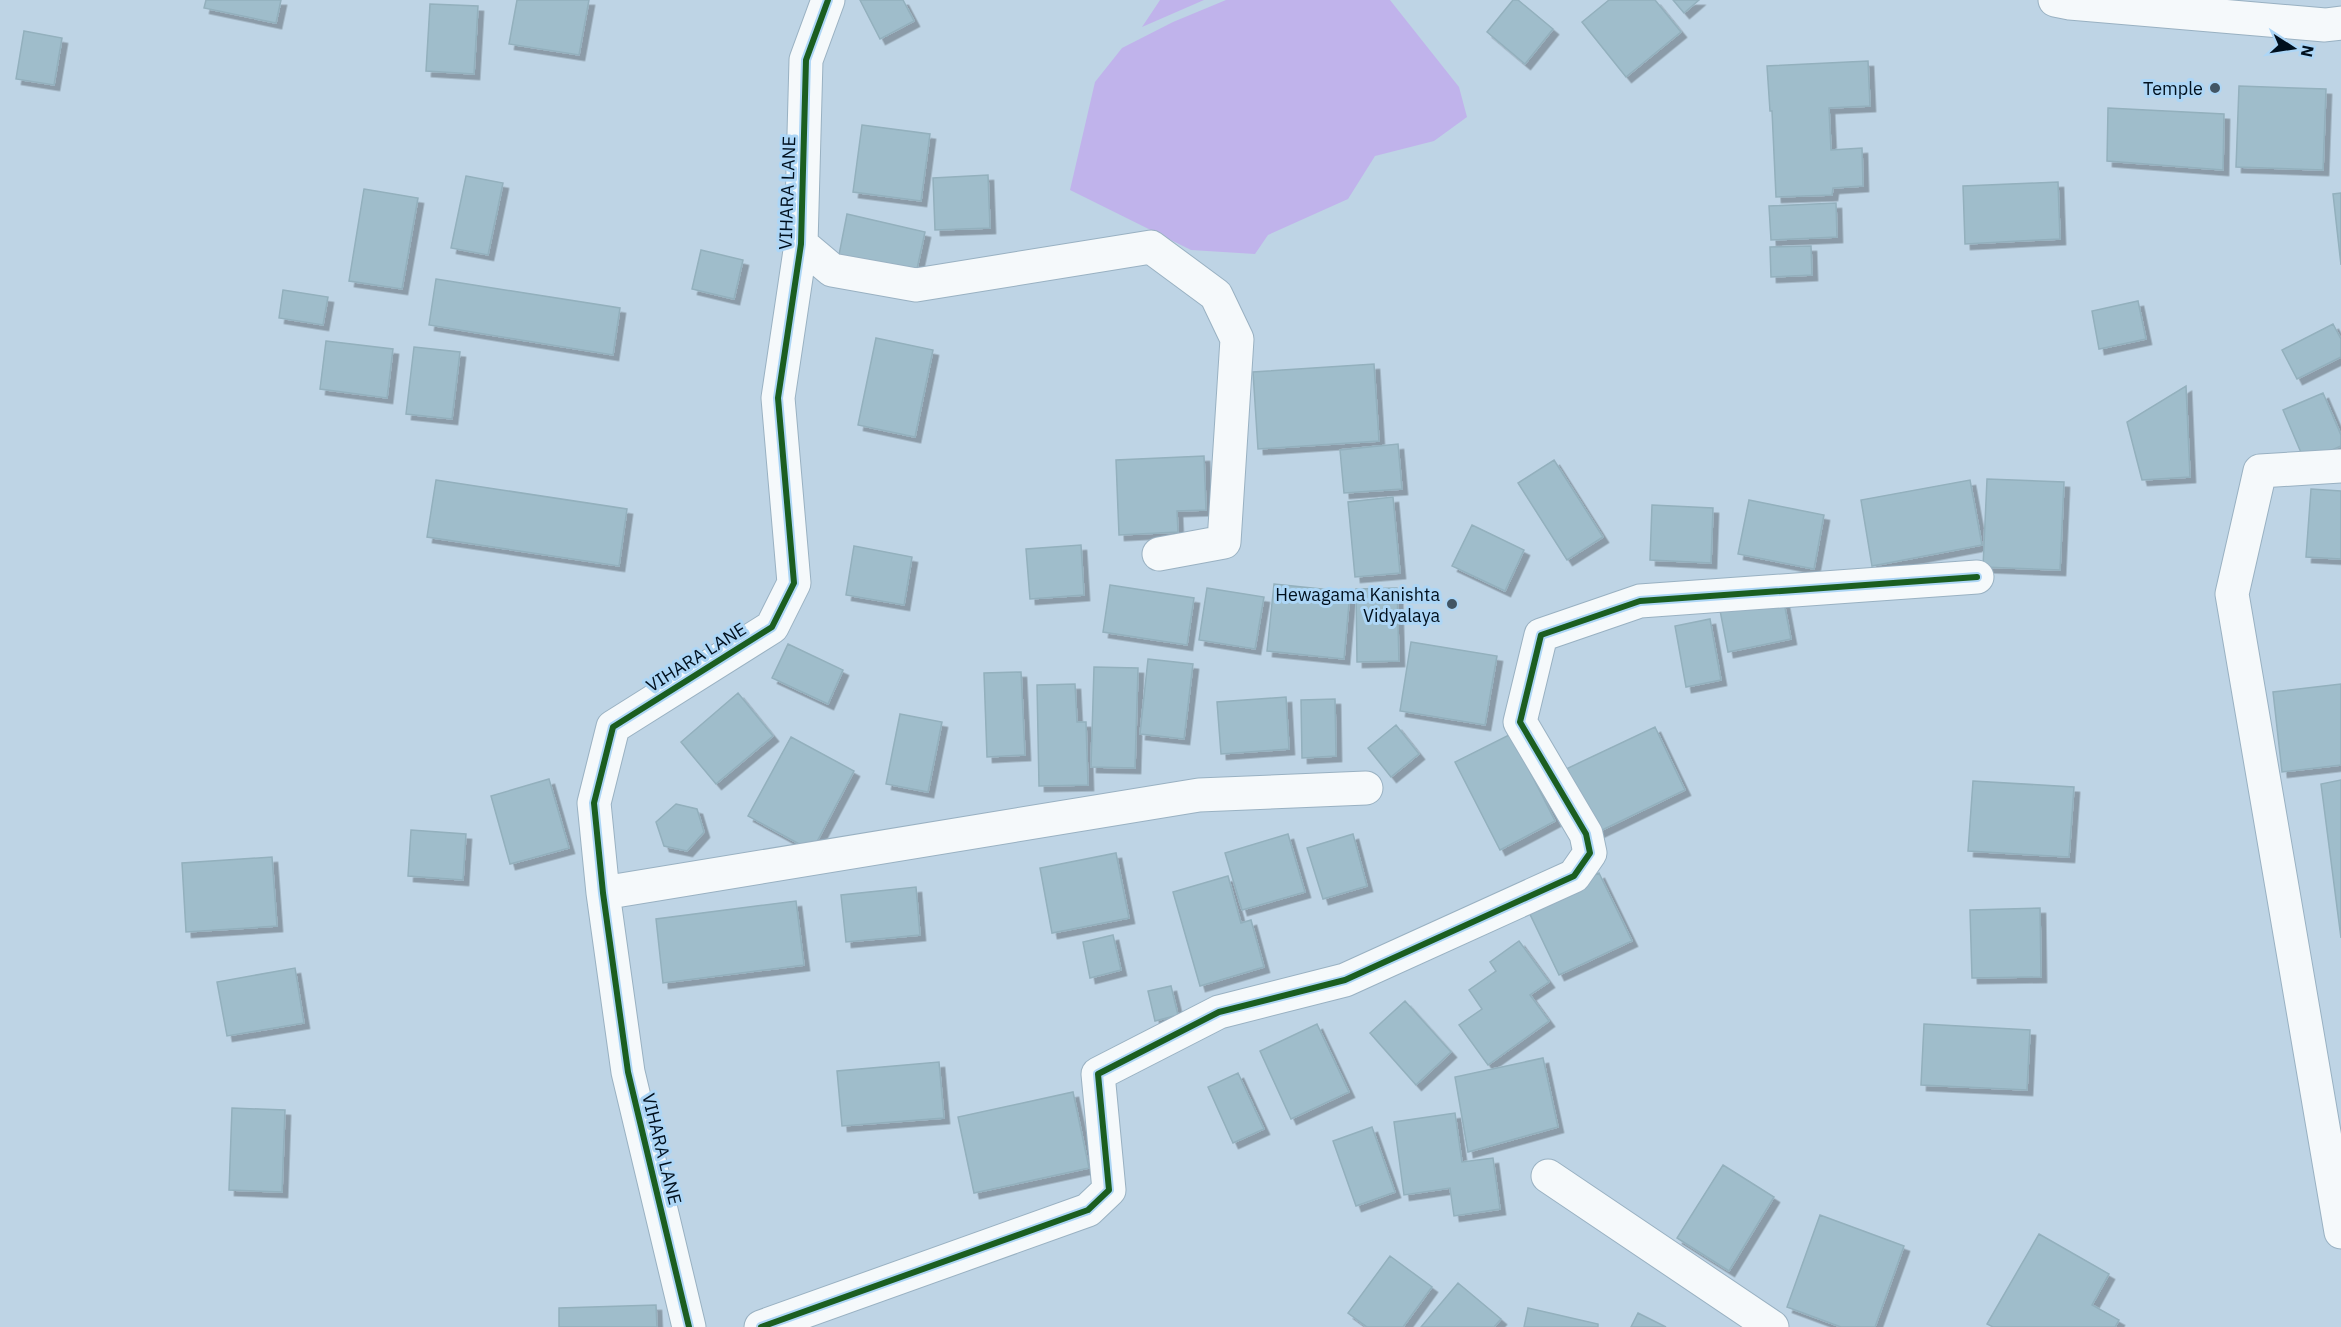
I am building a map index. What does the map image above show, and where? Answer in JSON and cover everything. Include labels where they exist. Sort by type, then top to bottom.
[{"type":"street","name":"VIHARA LANE","points":[[689,1327],[628,1072],[603,893],[594,803],[613,727],[772,627],[794,583],[778,398],[801,244],[806,60],[828,0]]},
{"type":"street","points":[[2055,0],[2314,24],[2341,23]]},
{"type":"street","points":[[801,244],[832,270],[916,285],[1151,247],[1216,295],[1237,339],[1224,542],[1159,554]]},
{"type":"street","points":[[2341,466],[2260,471],[2232,594],[2341,1232]]},
{"type":"street","points":[[761,1327],[1088,1210],[1109,1190],[1098,1074],[1219,1012],[1345,980],[1574,876],[1590,853],[1586,834],[1520,722],[1541,635],[1640,601],[1977,577]]},
{"type":"street","points":[[603,893],[1199,795],[1366,788]]},
{"type":"street","points":[[1548,1176],[1772,1327]]},
{"type":"shaded area","points":[[1160,0],[1204,0],[1142,27]]},
{"type":"shaded area","points":[[1226,0],[1390,0],[1459,87],[1467,117],[1434,141],[1375,156],[1348,199],[1268,235],[1255,254],[1191,250],[1070,190],[1095,82],[1122,48],[1173,22]]},
{"type":"building","points":[[206,0],[281,0],[276,23],[204,8]]},
{"type":"building","points":[[517,0],[589,0],[579,55],[509,44]]},
{"type":"building","points":[[860,0],[903,0],[914,21],[880,39]]},
{"type":"building","points":[[1513,0],[1518,0],[1553,29],[1525,64],[1487,32]]},
{"type":"building","points":[[1609,0],[1655,0],[1681,32],[1626,77],[1582,22]]},
{"type":"building","points":[[1673,0],[1699,0],[1684,13]]},
{"type":"building","points":[[430,4],[478,6],[474,74],[426,71]]},
{"type":"building","points":[[24,31],[62,38],[54,85],[16,79]]},
{"type":"building","points":[[1868,61],[1870,106],[1829,108],[1831,150],[1862,148],[1863,186],[1833,188],[1832,195],[1776,197],[1772,111],[1770,111],[1767,66]]},
{"type":"building","points":[[2239,86],[2326,89],[2323,170],[2236,167]]},
{"type":"building","points":[[2108,108],[2224,114],[2223,170],[2107,161]]},
{"type":"building","points":[[862,125],[930,134],[921,201],[853,192]]},
{"type":"building","points":[[988,175],[990,228],[935,230],[933,178]]},
{"type":"building","points":[[466,176],[503,183],[488,255],[451,248]]},
{"type":"building","points":[[2058,182],[2060,239],[1965,244],[1963,186]]},
{"type":"building","points":[[364,189],[418,198],[402,289],[349,281]]},
{"type":"building","points":[[2341,193],[2341,265],[2333,194]]},
{"type":"building","points":[[1836,203],[1837,237],[1771,240],[1769,206]]},
{"type":"building","points":[[847,214],[925,232],[915,278],[838,260]]},
{"type":"building","points":[[1811,246],[1812,275],[1771,277],[1770,247]]},
{"type":"building","points":[[701,250],[743,260],[734,299],[692,289]]},
{"type":"building","points":[[436,279],[620,308],[613,355],[429,325]]},
{"type":"building","points":[[283,290],[328,297],[323,325],[279,318]]},
{"type":"building","points":[[2138,301],[2146,339],[2099,349],[2092,311]]},
{"type":"building","points":[[2333,324],[2341,339],[2341,357],[2297,379],[2282,350]]},
{"type":"building","points":[[876,338],[933,350],[915,437],[858,425]]},
{"type":"building","points":[[326,341],[393,349],[387,398],[320,389]]},
{"type":"building","points":[[414,347],[460,352],[452,419],[406,414]]},
{"type":"building","points":[[1374,364],[1379,441],[1258,449],[1253,372]]},
{"type":"building","points":[[2186,386],[2190,477],[2142,480],[2127,422]]},
{"type":"building","points":[[2323,393],[2341,435],[2341,446],[2305,462],[2283,410]]},
{"type":"building","points":[[1398,444],[1402,489],[1344,493],[1340,450]]},
{"type":"building","points":[[1204,456],[1206,510],[1177,511],[1178,532],[1119,535],[1116,460]]},
{"type":"building","points":[[1554,460],[1603,537],[1567,560],[1518,483]]},
{"type":"building","points":[[1987,479],[2064,482],[2060,570],[1983,567]]},
{"type":"building","points":[[436,480],[627,509],[619,566],[427,537]]},
{"type":"building","points":[[1970,480],[1982,545],[1872,566],[1861,500]]},
{"type":"building","points":[[2311,489],[2341,491],[2341,559],[2306,557]]},
{"type":"building","points":[[1393,497],[1400,573],[1355,577],[1348,502]]},
{"type":"building","points":[[1749,500],[1824,515],[1814,569],[1738,554]]},
{"type":"building","points":[[1652,505],[1713,508],[1711,563],[1650,560]]},
{"type":"building","points":[[1472,525],[1524,550],[1505,591],[1452,566]]},
{"type":"building","points":[[1081,545],[1084,595],[1030,599],[1026,549]]},
{"type":"building","points":[[854,546],[912,557],[904,605],[846,595]]},
{"type":"building","points":[[1274,584],[1350,592],[1344,659],[1267,651]]},
{"type":"building","points":[[1110,585],[1194,598],[1187,645],[1103,632]]},
{"type":"building","points":[[1207,588],[1264,597],[1255,649],[1199,640]]},
{"type":"building","points":[[1397,588],[1399,661],[1357,662],[1356,589]]},
{"type":"building","points":[[1782,592],[1791,639],[1728,652],[1719,605]]},
{"type":"building","points":[[1710,619],[1721,680],[1686,687],[1675,626]]},
{"type":"building","points":[[1411,642],[1497,656],[1485,725],[1400,711]]},
{"type":"building","points":[[788,644],[843,670],[828,704],[772,678]]},
{"type":"building","points":[[1148,659],[1193,664],[1184,739],[1140,734]]},
{"type":"building","points":[[1094,667],[1138,668],[1135,768],[1091,767]]},
{"type":"building","points":[[1021,672],[1025,755],[987,757],[984,673]]},
{"type":"building","points":[[1075,684],[1077,722],[1086,722],[1088,785],[1039,786],[1037,685]]},
{"type":"building","points":[[2341,684],[2341,765],[2282,772],[2273,692]]},
{"type":"building","points":[[738,693],[773,736],[716,784],[681,742]]},
{"type":"building","points":[[1286,697],[1289,749],[1221,754],[1217,702]]},
{"type":"building","points":[[1335,699],[1336,756],[1302,758],[1301,700]]},
{"type":"building","points":[[900,714],[942,722],[928,792],[886,784]]},
{"type":"building","points":[[1396,725],[1419,754],[1391,777],[1368,748]]},
{"type":"building","points":[[1655,727],[1685,790],[1596,833],[1566,769]]},
{"type":"building","points":[[1511,734],[1555,821],[1500,850],[1455,762]]},
{"type":"building","points":[[791,737],[854,771],[812,851],[748,816]]},
{"type":"building","points":[[549,779],[569,848],[510,864],[491,796]]},
{"type":"building","points":[[2341,780],[2341,938],[2321,784]]},
{"type":"building","points":[[1973,781],[2074,787],[2069,857],[1968,851]]},
{"type":"building","points":[[676,804],[697,809],[704,832],[687,851],[664,846],[656,822]]},
{"type":"building","points":[[411,830],[466,834],[463,880],[408,876]]},
{"type":"building","points":[[1288,834],[1305,892],[1242,910],[1225,853]]},
{"type":"building","points":[[1353,834],[1367,886],[1323,899],[1307,848]]},
{"type":"building","points":[[1116,853],[1129,918],[1052,933],[1040,868]]},
{"type":"building","points":[[272,857],[277,926],[186,932],[182,863]]},
{"type":"building","points":[[1599,873],[1632,941],[1559,975],[1527,908]]},
{"type":"building","points":[[1228,876],[1241,923],[1251,920],[1264,967],[1200,986],[1173,892]]},
{"type":"building","points":[[916,887],[920,935],[846,942],[841,895]]},
{"type":"building","points":[[796,901],[804,965],[663,983],[656,919]]},
{"type":"building","points":[[2040,908],[2041,977],[1972,978],[1970,910]]},
{"type":"building","points":[[1113,935],[1121,970],[1090,978],[1083,942]]},
{"type":"building","points":[[1519,941],[1549,982],[1530,995],[1549,1021],[1488,1065],[1459,1025],[1482,1009],[1469,990],[1496,971],[1490,962]]},
{"type":"building","points":[[295,968],[304,1023],[227,1036],[217,982]]},
{"type":"building","points":[[1171,986],[1178,1015],[1155,1021],[1148,991]]},
{"type":"building","points":[[1405,1001],[1451,1052],[1416,1085],[1370,1033]]},
{"type":"building","points":[[1317,1024],[1349,1092],[1291,1119],[1260,1051]]},
{"type":"building","points":[[1924,1024],[2030,1030],[2027,1090],[1921,1085]]},
{"type":"building","points":[[1543,1058],[1558,1127],[1468,1152],[1455,1077]]},
{"type":"building","points":[[939,1062],[944,1118],[842,1126],[837,1071]]},
{"type":"building","points":[[1238,1073],[1264,1129],[1233,1143],[1208,1087]]},
{"type":"building","points":[[1073,1092],[1089,1168],[974,1193],[958,1117]]},
{"type":"building","points":[[232,1108],[285,1110],[282,1192],[229,1190]]},
{"type":"building","points":[[1455,1113],[1462,1162],[1493,1158],[1500,1209],[1454,1216],[1450,1188],[1404,1195],[1394,1122]]},
{"type":"building","points":[[1372,1127],[1395,1192],[1356,1206],[1333,1141]]},
{"type":"building","points":[[1723,1165],[1774,1197],[1729,1271],[1677,1238]]},
{"type":"building","points":[[1820,1215],[1904,1246],[1875,1327],[1841,1327],[1787,1307]]},
{"type":"building","points":[[2039,1234],[2109,1274],[2092,1305],[2119,1320],[2115,1327],[1993,1327],[1987,1324]]},
{"type":"building","points":[[1390,1256],[1432,1287],[1403,1327],[1367,1327],[1348,1313]]},
{"type":"building","points":[[1458,1283],[1501,1319],[1494,1327],[1421,1327]]},
{"type":"building","points":[[656,1305],[657,1327],[559,1327],[559,1308]]},
{"type":"building","points":[[1528,1308],[1598,1324],[1598,1327],[1524,1327]]},
{"type":"building","points":[[1638,1313],[1666,1327],[1631,1327]]},
{"type":"cycle path","points":[[689,1327],[628,1072],[603,893],[594,803],[613,727],[772,627],[794,583],[778,398],[801,244],[806,60],[828,0]]},
{"type":"cycle path","points":[[761,1327],[1088,1210],[1109,1190],[1098,1074],[1219,1012],[1345,980],[1574,876],[1590,853],[1586,834],[1520,722],[1541,635],[1640,601],[1977,577]]},
{"type":"place","name":"Temple","points":[[2215,88]]},
{"type":"place","name":"Hewagama Kanishta Vidyalaya","points":[[1452,604]]}]
